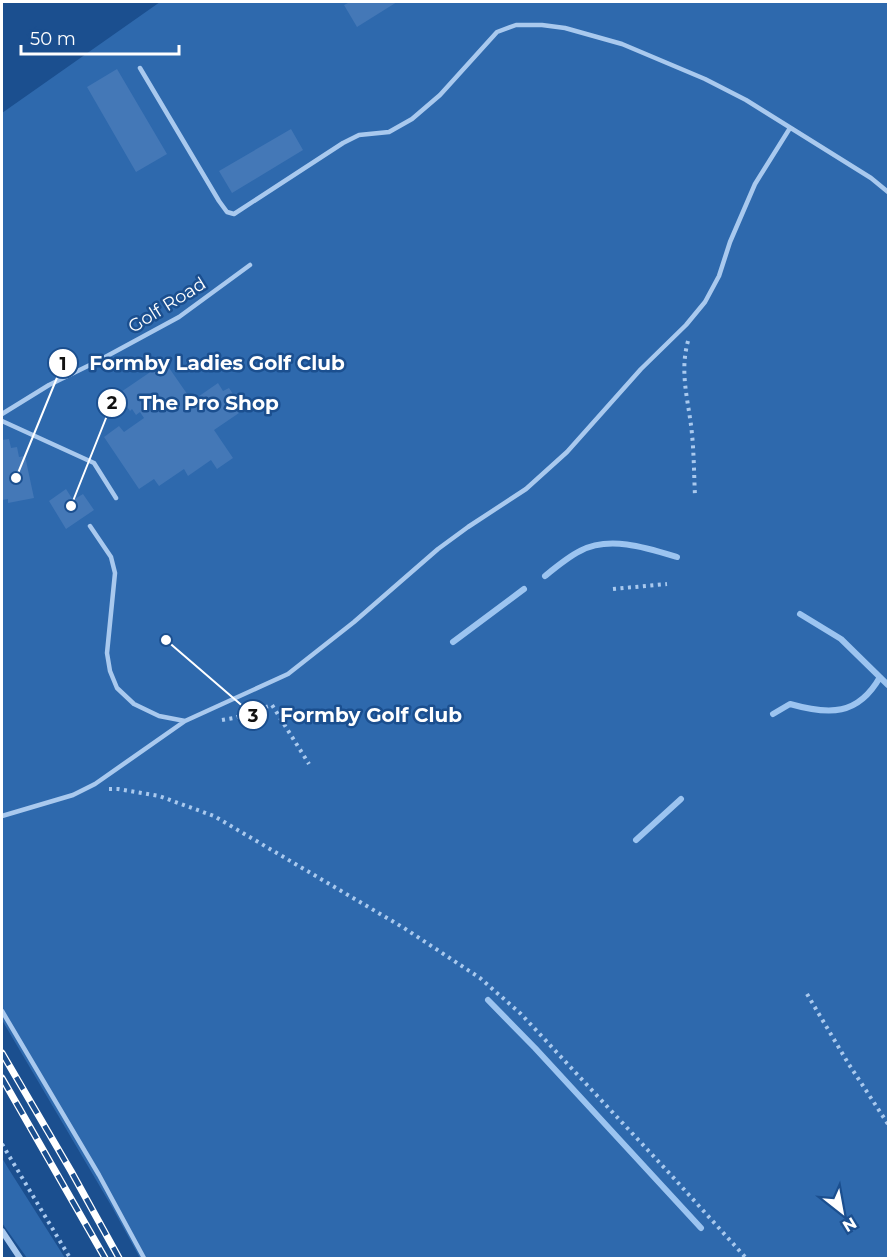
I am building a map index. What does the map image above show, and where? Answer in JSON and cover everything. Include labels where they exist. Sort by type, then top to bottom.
[{"type":"street","points":[[2,1231],[20,1258]]},
{"type":"lane","points":[[140,68],[219,201],[227,212],[234,214],[343,143],[359,135],[389,132],[412,119],[440,95],[497,32],[516,25],[529,24],[565,28],[621,44],[705,79],[746,99],[871,178],[888,192]]},
{"type":"lane","points":[[2,816],[73,795],[95,784],[185,721],[288,674],[354,622],[438,549],[526,489],[567,452],[641,369],[699,309],[719,276],[729,242],[755,184],[790,128]]},
{"type":"lane","name":"Golf Road","points":[[2,414],[48,385],[179,317],[250,265]]},
{"type":"lane","points":[[2,421],[94,462],[116,498]]},
{"type":"lane","points":[[90,526],[111,556],[115,573],[107,652],[110,671],[117,688],[134,704],[159,716],[185,721]]},
{"type":"lane","points":[[2,1011],[99,1175],[144,1258]]},
{"type":"path","points":[[695,496],[692,434],[683,369],[685,352],[699,309]]},
{"type":"path","points":[[613,590],[667,584]]},
{"type":"path","points":[[212,721],[234,718],[272,705],[309,764]]},
{"type":"path","points":[[99,790],[118,789],[159,796],[214,816],[404,928],[480,978],[521,1014],[746,1258]]},
{"type":"path","points":[[807,994],[888,1124]]},
{"type":"path","points":[[2,1144],[69,1258]]},
{"type":"shaded area","points":[[160,2],[888,2],[888,1258],[140,1258],[2,1020],[2,113]]},
{"type":"shaded area","points":[[2,1158],[65,1258],[27,1258],[2,1223]]},
{"type":"building","points":[[350,2],[397,2],[357,27],[344,5]]},
{"type":"building","points":[[117,69],[167,154],[136,172],[87,87]]},
{"type":"building","points":[[291,129],[303,150],[232,193],[219,171]]},
{"type":"building","points":[[165,362],[192,401],[218,383],[223,391],[229,388],[237,400],[232,403],[239,413],[214,430],[233,458],[217,469],[211,460],[188,476],[184,469],[159,486],[154,479],[139,489],[104,437],[119,426],[124,432],[144,418],[140,412],[136,415],[132,409],[130,411],[118,394]]},
{"type":"building","points":[[9,439],[11,448],[17,447],[19,457],[25,456],[34,498],[8,503],[8,499],[2,500],[2,440]]},
{"type":"building","points":[[66,489],[73,500],[83,494],[94,510],[66,529],[49,501]]},
{"type":"waterway","points":[[545,576],[576,553],[591,546],[603,544],[629,545],[677,557]]},
{"type":"waterway","points":[[453,642],[524,589]]},
{"type":"waterway","points":[[800,614],[841,639],[888,685]]},
{"type":"waterway","points":[[773,714],[790,704],[830,711],[852,706],[871,690],[880,677]]},
{"type":"waterway","points":[[636,840],[681,799]]},
{"type":"waterway","points":[[488,1000],[701,1228]]},
{"type":"railway","points":[[2,1053],[119,1258]]},
{"type":"railway","points":[[2,1078],[105,1258]]},
{"type":"place","name":"Formby Ladies Golf Club","points":[[16,478]]},
{"type":"place","name":"The Pro Shop","points":[[71,506]]},
{"type":"place","name":"Formby Golf Club","points":[[166,640]]}]
